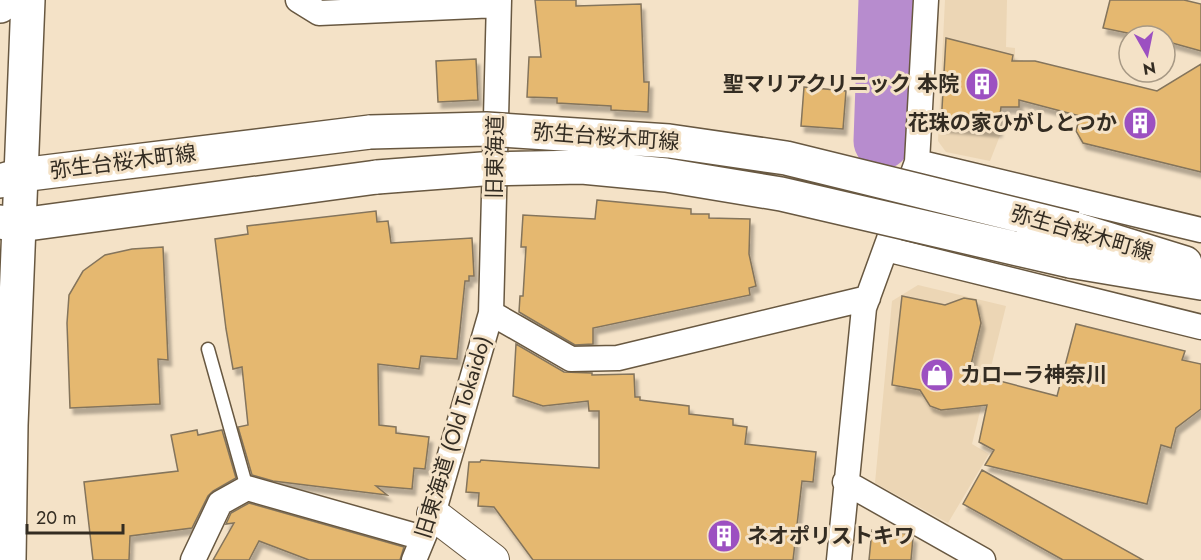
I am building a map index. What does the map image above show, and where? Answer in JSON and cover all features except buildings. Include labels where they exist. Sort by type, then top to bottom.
[{"type":"main road","points":[[0,0],[0,6]]},
{"type":"main road","points":[[9,560],[11,178],[28,0]]},
{"type":"main road","name":"弥生台桜木町線","points":[[11,178],[370,132],[486,129],[669,141],[786,158],[1075,229],[1201,268]]},
{"type":"main road","name":"弥生台桜木町線","points":[[10,223],[377,177],[482,169],[582,167],[666,175],[781,194],[1070,261],[1201,283]]},
{"type":"street","points":[[298,0],[319,13],[498,2]]},
{"type":"street","points":[[839,560],[864,308],[917,162],[926,0]]},
{"type":"street","name":"旧東海道","points":[[491,313],[498,2]]},
{"type":"street","points":[[495,140],[560,140],[650,145],[761,161],[905,195]]},
{"type":"street","points":[[917,162],[1201,230]]},
{"type":"street","points":[[886,249],[1201,327]]},
{"type":"street","points":[[491,313],[571,359],[618,358],[868,298]]},
{"type":"street","name":"旧東海道 (Old Tokaido)","points":[[423,538],[491,313]]},
{"type":"street","points":[[845,482],[983,560]]},
{"type":"street","points":[[193,560],[220,503],[247,488],[493,560]]},
{"type":"lane","points":[[208,349],[247,488]]},
{"type":"shaded area","name":"聖マリアクリニック 本院","points":[[945,0],[1007,0],[1006,47],[1015,48],[1015,60],[1023,60],[1020,108],[1002,108],[1001,133],[990,161],[946,152],[938,141]]},
{"type":"shaded area","name":"カローラ神奈川","points":[[918,285],[1006,306],[972,444],[989,454],[948,523],[875,483],[892,301]]},
{"type":"waterway","points":[[882,141],[887,0]]},
{"type":"place","name":"聖マリアクリニック 本院","points":[[982,84]]},
{"type":"place","name":"花珠の家ひがしとつか","points":[[1140,123]]},
{"type":"place","name":"カローラ神奈川","points":[[937,375]]},
{"type":"place","name":"ネオポリストキワ","points":[[724,536]]}]
